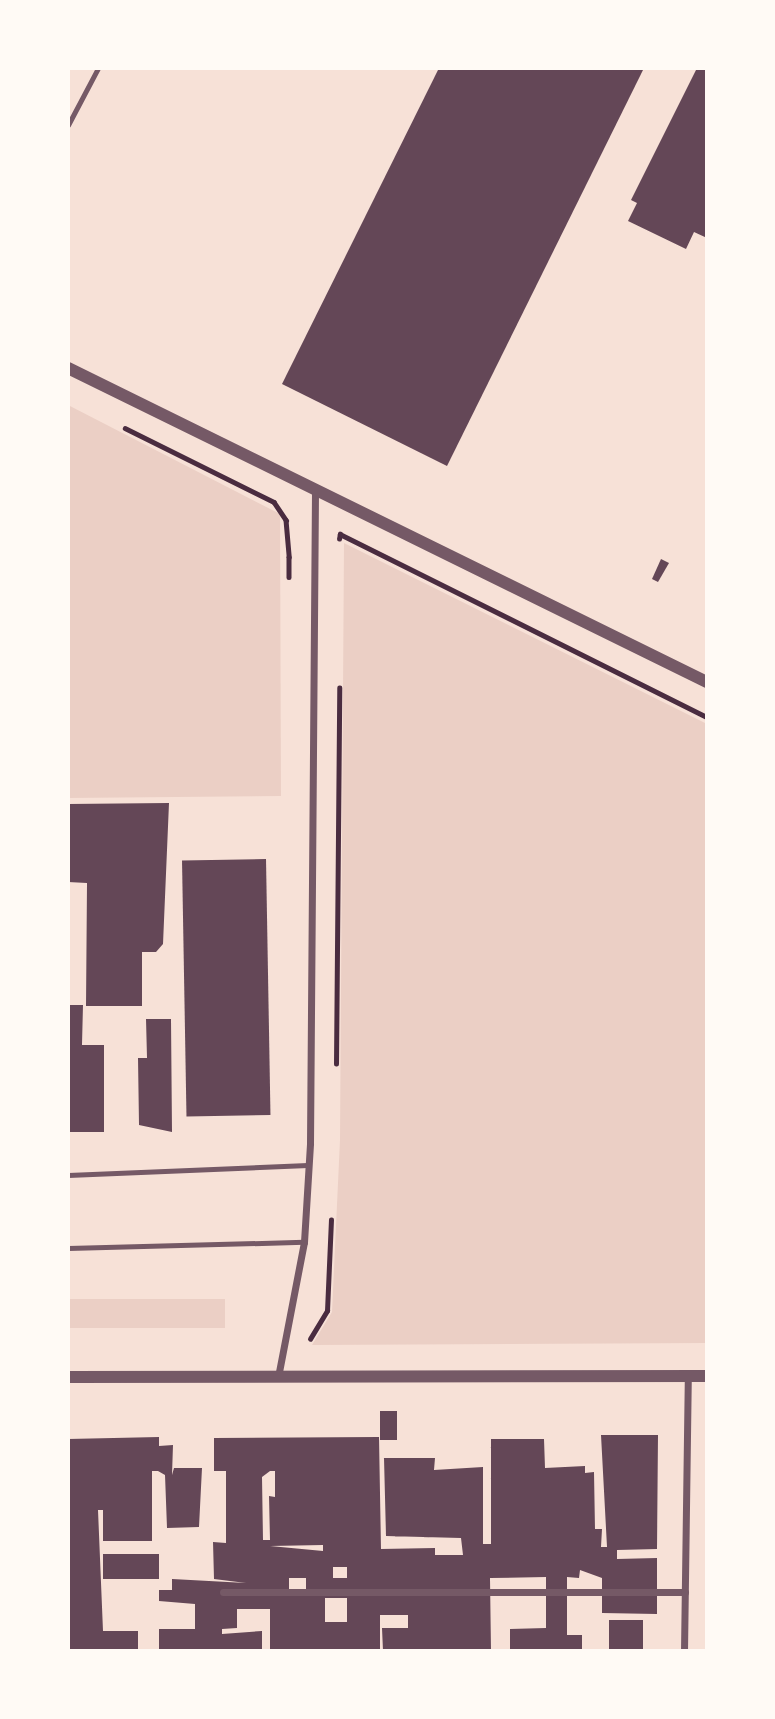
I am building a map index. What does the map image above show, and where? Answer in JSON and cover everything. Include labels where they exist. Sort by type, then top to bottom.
[{"type":"street","points":[[68,368],[707,682]]},
{"type":"street","points":[[278,1378],[304,1242],[309,1165],[315,491]]},
{"type":"street","points":[[684,1651],[688,1376]]},
{"type":"street","points":[[68,1377],[707,1376]]},
{"type":"street","points":[[223,1592],[685,1591]]},
{"type":"lane","points":[[68,125],[98,68]]},
{"type":"lane","points":[[68,1175],[309,1165]]},
{"type":"lane","points":[[68,1248],[304,1242]]},
{"type":"path","points":[[117,423],[274,502],[286,520],[289,557],[338,560],[340,534],[707,717]]},
{"type":"path","points":[[336,1074],[339,683]]},
{"type":"path","points":[[302,1350],[327,1311],[331,1206]]},
{"type":"shaded area","points":[[68,405],[280,514],[281,796],[68,798]]},
{"type":"shaded area","points":[[344,543],[707,724],[707,1343],[312,1345],[332,1312],[340,1140]]},
{"type":"shaded area","points":[[68,1299],[225,1299],[225,1328],[68,1328]]},
{"type":"building","points":[[439,68],[644,68],[447,466],[282,384]]},
{"type":"building","points":[[697,68],[707,68],[707,238],[694,232],[686,249],[628,221],[637,203],[631,200]]},
{"type":"building","points":[[661,559],[669,563],[658,582],[652,579]]},
{"type":"building","points":[[169,803],[163,944],[156,952],[142,952],[142,1006],[86,1006],[87,883],[68,882],[68,804]]},
{"type":"building","points":[[266,859],[270,1115],[186,1116],[182,860]]},
{"type":"building","points":[[68,1005],[83,1005],[82,1045],[104,1045],[104,1132],[68,1132]]},
{"type":"building","points":[[146,1019],[171,1019],[172,1132],[139,1125],[138,1058],[147,1058]]},
{"type":"building","points":[[380,1411],[397,1411],[397,1440],[380,1440]]},
{"type":"building","points":[[601,1435],[658,1435],[657,1549],[617,1550],[617,1559],[657,1558],[657,1614],[602,1613],[602,1578],[580,1570],[579,1578],[567,1577],[567,1635],[582,1635],[582,1651],[510,1651],[510,1629],[546,1628],[546,1577],[490,1578],[491,1651],[383,1651],[382,1628],[408,1628],[408,1615],[380,1615],[380,1651],[270,1651],[270,1609],[237,1609],[237,1628],[222,1629],[222,1634],[262,1631],[262,1651],[159,1651],[159,1629],[195,1629],[195,1604],[159,1601],[159,1590],[172,1590],[172,1579],[246,1583],[214,1579],[213,1542],[226,1543],[226,1471],[214,1471],[214,1438],[379,1437],[381,1549],[435,1548],[435,1555],[463,1555],[461,1538],[386,1536],[384,1458],[435,1458],[434,1470],[483,1467],[483,1544],[491,1544],[491,1439],[544,1439],[545,1468],[585,1466],[585,1473],[594,1472],[595,1529],[602,1529],[601,1547],[607,1547]],"holes":[[[275,1471],[275,1497],[269,1496],[270,1540],[263,1540],[262,1477]],[[323,1545],[323,1551],[270,1546]],[[333,1567],[347,1567],[347,1578],[333,1578]],[[289,1578],[306,1578],[306,1594],[289,1594]],[[325,1598],[347,1598],[347,1622],[325,1622]]]},
{"type":"building","points":[[159,1437],[159,1446],[173,1445],[172,1475],[174,1468],[202,1468],[199,1527],[167,1528],[165,1475],[158,1471],[152,1471],[152,1541],[103,1541],[103,1510],[98,1510],[103,1631],[138,1631],[138,1651],[68,1651],[68,1439]]},
{"type":"building","points":[[103,1554],[159,1554],[159,1579],[103,1579]]},
{"type":"building","points":[[609,1620],[643,1620],[643,1651],[609,1651]]}]
